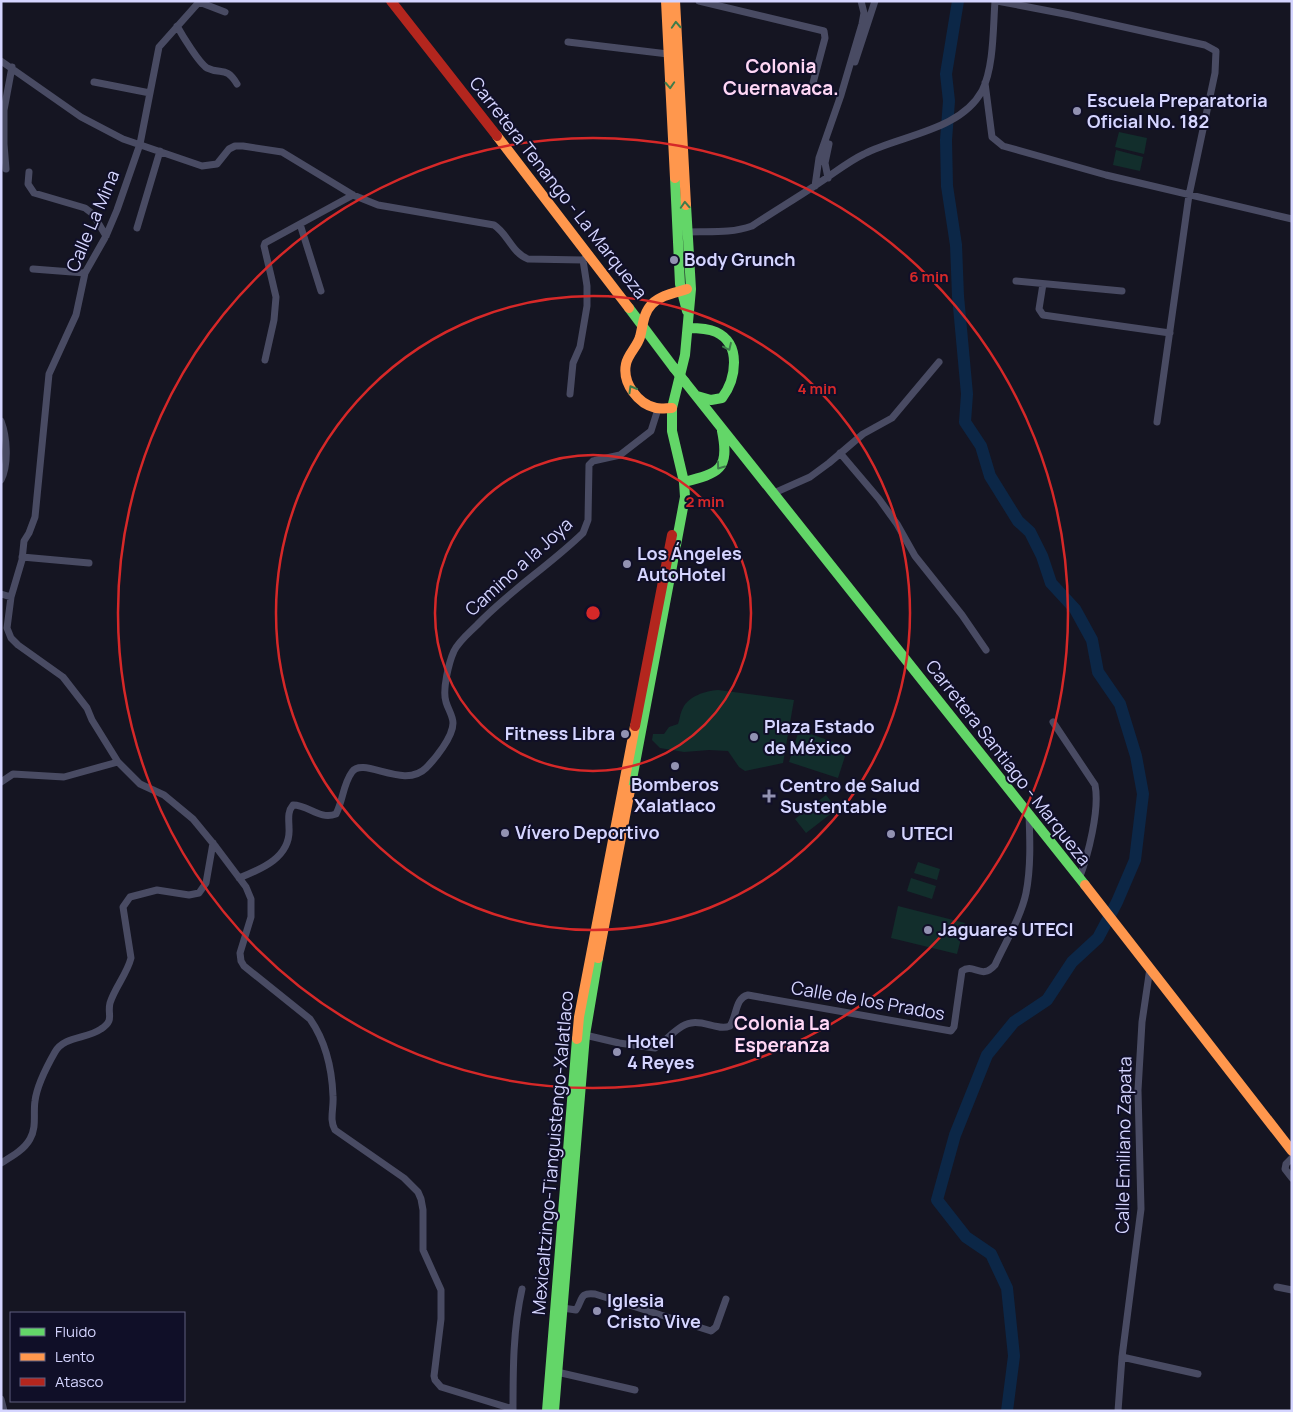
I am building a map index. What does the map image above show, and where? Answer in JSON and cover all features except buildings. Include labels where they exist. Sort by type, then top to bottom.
[{"type":"main road","name":"Carretera Tenango - La Marqueza","points":[[391,1],[586,257],[642,324],[697,396]]},
{"type":"main road","name":"Mexicaltzingo-Tianguistengo-Xalatlaco","points":[[554,1411],[585,1035],[590,1000],[685,498],[672,431],[672,408],[682,367],[688,315],[668,54],[666,1]]},
{"type":"main road","name":"Mexicaltzingo-Tianguistengo-Xalatlaco","points":[[675,1],[682,232]]},
{"type":"main road","points":[[672,408],[658,409],[645,404],[638,398],[629,386],[626,365],[640,338],[642,324],[650,307],[665,296],[686,290]]},
{"type":"main road","points":[[688,328],[711,330],[723,336],[730,346],[734,362],[734,376],[731,386],[722,398],[712,400],[697,396]]},
{"type":"main road","points":[[636,346],[659,348]]},
{"type":"main road","name":"Carretera Santiago - Marqueza","points":[[697,396],[1029,814],[1292,1151]]},
{"type":"main road","points":[[684,485],[716,472],[721,466],[726,449],[721,427]]},
{"type":"main road","name":"Mexicaltzingo-Tianguistengo-Xalatlaco","points":[[547,1411],[579,1017],[663,579],[679,498],[684,485]]},
{"type":"main road","points":[[539,1411],[556,1384]]},
{"type":"street","points":[[699,1],[824,31],[825,38],[813,83]]},
{"type":"street","points":[[816,186],[819,158],[862,24],[864,13],[861,1]]},
{"type":"street","points":[[828,178],[825,163],[827,150],[876,1]]},
{"type":"street","points":[[682,232],[740,231],[752,226],[862,155],[888,143],[954,120],[969,107],[981,92],[985,83],[991,52],[996,1],[1079,17],[1215,49],[1217,59],[1215,73],[1189,196],[1157,422]]},
{"type":"street","points":[[200,2],[226,12]]},
{"type":"street","name":"Calle La Mina","points":[[200,2],[159,47],[140,144],[106,236],[85,273],[76,315],[48,374],[36,510],[32,528],[24,542],[22,557],[10,596],[7,628],[11,638],[18,645],[63,677],[87,708],[92,720],[118,762],[140,784],[164,794],[193,819],[246,887],[251,899],[251,917],[240,953],[241,960],[244,966],[310,1019],[316,1027],[327,1052],[330,1065],[333,1096],[332,1126],[412,1184],[421,1199],[423,1210],[423,1250],[441,1290],[441,1320],[435,1380],[441,1387],[513,1410]]},
{"type":"street","points":[[177,26],[184,39],[206,67],[229,73],[237,84]]},
{"type":"street","points":[[568,42],[668,54]]},
{"type":"street","points":[[1,61],[81,117],[123,139],[202,166],[217,164],[229,149],[235,146],[282,152],[353,194],[378,205],[494,224],[522,256],[528,259],[586,257],[587,306],[580,348],[573,364],[570,394]]},
{"type":"street","points":[[6,169],[4,110],[12,67]]},
{"type":"street","points":[[94,82],[150,93]]},
{"type":"street","points":[[985,83],[992,137],[1003,146],[1189,196],[1292,219]]},
{"type":"street","points":[[136,228],[160,151]]},
{"type":"street","points":[[29,172],[28,184],[34,193],[85,208],[93,214],[106,236]]},
{"type":"street","points":[[265,360],[274,320],[276,296],[264,245],[353,194]]},
{"type":"street","points":[[300,224],[321,291]]},
{"type":"street","points":[[33,269],[85,273]]},
{"type":"street","points":[[1016,281],[1122,291]]},
{"type":"street","points":[[1043,284],[1039,309],[1043,315],[1170,333]]},
{"type":"street","points":[[774,493],[810,477],[863,434],[892,418],[939,362]]},
{"type":"street","name":"Camino a la Joya","points":[[239,878],[260,870],[282,853],[289,839],[289,812],[293,805],[321,815],[336,814],[344,789],[355,769],[363,767],[393,775],[413,776],[420,774],[428,766],[451,732],[453,724],[444,695],[448,670],[455,649],[500,602],[583,533],[588,520],[589,465],[593,461],[620,455],[651,431],[658,409]]},
{"type":"street","points":[[1,421],[5,441],[5,469],[1,480]]},
{"type":"street","points":[[840,453],[897,524],[914,556],[962,615],[986,650]]},
{"type":"street","points":[[22,557],[89,563]]},
{"type":"street","points":[[1,594],[10,596]]},
{"type":"street","points":[[1,621],[9,610]]},
{"type":"street","points":[[1052,722],[1095,786],[1097,793],[1095,814],[1086,858],[1079,879]]},
{"type":"street","points":[[1,782],[13,774],[64,777],[118,762]]},
{"type":"street","name":"Calle de los Prados","points":[[585,1035],[619,1043],[655,1048],[689,1023],[698,1022],[726,1028],[730,1026],[739,1001],[743,996],[748,995],[951,1031],[954,1027],[962,971],[968,968],[987,972],[991,970],[1022,906],[1028,876],[1029,814]]},
{"type":"street","points":[[1,1163],[15,1154],[30,1140],[33,1129],[36,1094],[55,1051],[61,1044],[101,1030],[110,1020],[109,1010],[111,1001],[129,966],[131,958],[123,907],[130,897],[157,890],[189,895],[199,893],[206,883],[213,843]]},
{"type":"street","name":"Calle Emiliano Zapata","points":[[1118,1411],[1122,1357],[1141,1209],[1138,1090],[1143,1015],[1150,968]]},
{"type":"street","points":[[1292,1158],[1286,1164],[1285,1169],[1292,1178]]},
{"type":"street","points":[[1277,1287],[1292,1290]]},
{"type":"street","points":[[513,1410],[513,1351],[522,1289]]},
{"type":"street","points":[[563,1308],[576,1310],[583,1295],[588,1293],[595,1294],[710,1331],[716,1327],[726,1299]]},
{"type":"street","points":[[1122,1357],[1198,1374]]},
{"type":"street","points":[[558,1372],[635,1390]]},
{"type":"street","points":[[1,1399],[4,1411]]},
{"type":"green space","points":[[1119,132],[1147,138],[1144,154],[1115,147]]},
{"type":"green space","points":[[1116,150],[1143,157],[1140,171],[1113,165]]},
{"type":"green space","points":[[718,690],[794,700],[783,763],[745,771],[739,767],[728,751],[684,752],[660,748],[652,740],[653,734],[664,734],[669,727],[678,724],[682,710],[689,700],[703,693]]},
{"type":"green space","points":[[799,730],[848,747],[838,778],[789,762]]},
{"type":"green space","points":[[826,795],[837,809],[806,833],[795,819]]},
{"type":"green space","points":[[918,862],[940,869],[937,880],[914,873]]},
{"type":"green space","points":[[911,878],[936,886],[932,899],[907,891]]},
{"type":"green space","name":"Jaguares UTECI","points":[[898,906],[965,923],[957,954],[891,938]]},
{"type":"waterway","points":[[958,1],[946,74],[949,101],[946,140],[947,186],[956,245],[958,296],[967,394],[965,422],[981,446],[990,476],[1018,521],[1030,532],[1042,556],[1051,583],[1075,609],[1092,640],[1098,672],[1120,704],[1136,756],[1143,794],[1135,860],[1117,902],[1098,938],[1072,962],[1047,1000],[1014,1022],[987,1055],[955,1135],[937,1200],[966,1237],[991,1254],[1007,1288],[1014,1356],[1007,1411]]},
{"type":"traffic: fast","points":[[675,178],[680,284],[687,311]]},
{"type":"traffic: fast","points":[[630,790],[685,497],[684,482],[672,431],[672,408],[685,355],[691,289],[686,205]]},
{"type":"traffic: fast","points":[[629,308],[674,368]]},
{"type":"traffic: fast","points":[[688,328],[706,329],[716,332],[730,345],[733,353],[734,362],[731,381],[722,398],[711,400],[697,396]]},
{"type":"traffic: fast","points":[[674,368],[685,382]]},
{"type":"traffic: fast","points":[[685,382],[1085,885]]},
{"type":"traffic: fast","points":[[684,482],[706,476],[719,468],[723,462],[724,454],[722,431]]},
{"type":"traffic: fast","points":[[554,1411],[585,1035],[598,958]]},
{"type":"traffic: fast","points":[[547,1411],[577,1039]]},
{"type":"traffic: slow","points":[[666,1],[675,178]]},
{"type":"traffic: slow","points":[[675,1],[686,205]]},
{"type":"traffic: slow","points":[[497,136],[629,308]]},
{"type":"traffic: slow","points":[[672,408],[656,408],[643,402],[633,392],[626,378],[625,371],[629,357],[639,341],[645,315],[652,304],[660,298],[687,289]]},
{"type":"traffic: slow","points":[[577,1039],[579,1017],[635,726]]},
{"type":"traffic: slow","points":[[598,958],[630,790]]},
{"type":"traffic: slow","points":[[1085,885],[1292,1151]]},
{"type":"traffic: jam","points":[[391,1],[497,136]]},
{"type":"traffic: jam","points":[[635,726],[672,535]]},
{"type":"place","name":"Escuela Preparatoria Oficial No. 182","points":[[1077,111]]},
{"type":"place","name":"Body Grunch","points":[[674,260]]},
{"type":"place","name":"Los Ángeles AutoHotel","points":[[627,564]]},
{"type":"place","name":"Fitness Libra","points":[[625,734]]},
{"type":"place","name":"Plaza Estado de México","points":[[754,737]]},
{"type":"place","name":"Bomberos Xalatlaco","points":[[675,766]]},
{"type":"place","name":"Centro de Salud Sustentable","points":[[769,796]]},
{"type":"place","name":"Vívero Deportivo","points":[[505,833]]},
{"type":"place","name":"UTECI","points":[[891,834]]},
{"type":"place","name":"Jaguares UTECI","points":[[928,930]]},
{"type":"place","name":"Hotel 4 Reyes","points":[[617,1052]]},
{"type":"place","name":"Iglesia Cristo Vive","points":[[597,1311]]},
{"type":"district","name":"Colonia Cuernavaca.","points":[[781,77]]},
{"type":"district","name":"Colonia La Esperanza","points":[[782,1034]]}]
